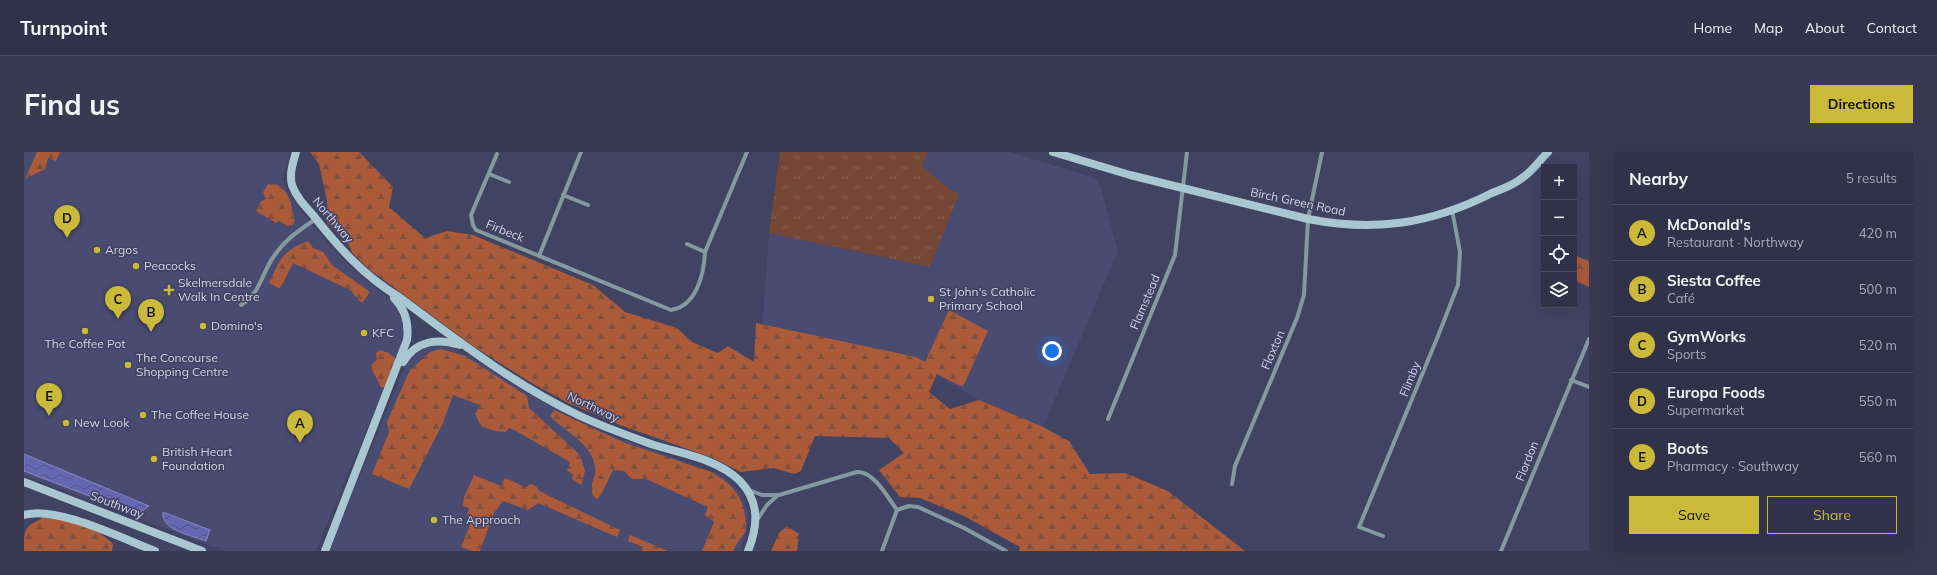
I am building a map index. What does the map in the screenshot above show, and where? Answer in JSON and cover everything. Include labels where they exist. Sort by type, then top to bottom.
[{"type":"street","name":"Northway","points":[[296,152],[290,176],[295,194],[353,262],[400,303],[407,321],[408,340],[325,551]]},
{"type":"street","points":[[581,152],[539,256],[671,310],[685,305],[693,295],[704,266],[705,252],[747,152]]},
{"type":"street","name":"Birch Green Road","points":[[1053,152],[1130,175],[1308,219],[1353,226],[1408,223],[1476,201],[1522,178],[1548,152]]},
{"type":"street","name":"Flamstead","points":[[1108,419],[1175,255],[1187,152]]},
{"type":"street","name":"Flaxton","points":[[1232,484],[1235,466],[1297,318],[1304,295],[1308,219],[1322,152]]},
{"type":"street","name":"Firbeck","points":[[497,154],[472,215],[473,225],[476,230],[539,256]]},
{"type":"street","points":[[489,174],[509,182]]},
{"type":"street","points":[[564,195],[588,206]]},
{"type":"street","name":"Flimby","points":[[1382,536],[1360,527],[1458,285],[1460,252],[1459,239],[1452,210]]},
{"type":"street","points":[[240,305],[255,293],[270,263],[280,248],[296,232],[316,219]]},
{"type":"street","points":[[687,244],[705,252]]},
{"type":"street","name":"Northway","points":[[385,289],[400,297],[468,348],[518,382],[578,415],[630,436],[717,465],[729,472],[746,489],[751,497],[756,521],[755,534],[748,551]]},
{"type":"street","name":"Flordon","points":[[1501,551],[1589,339]]},
{"type":"street","points":[[396,373],[408,354],[423,343],[442,341],[468,348]]},
{"type":"street","points":[[1571,380],[1589,387]]},
{"type":"street","points":[[746,489],[762,495],[779,495],[860,472],[867,474],[872,478],[897,510]]},
{"type":"street","name":"Southway","points":[[24,482],[202,551]]},
{"type":"street","points":[[756,521],[767,505],[779,495]]},
{"type":"street","points":[[897,510],[909,506],[918,507],[954,523],[998,549],[1006,551]]},
{"type":"street","points":[[882,551],[897,510]]},
{"type":"street","points":[[24,515],[31,513],[51,514],[70,518],[155,551]]},
{"type":"shaded area","points":[[24,152],[289,152],[283,178],[289,196],[325,240],[350,267],[393,302],[401,313],[404,326],[400,349],[316,551],[225,551],[24,475]]},
{"type":"shaded area","name":"St John's Catholic Primary School","points":[[928,152],[1010,152],[1094,178],[1100,185],[1118,251],[1043,427],[979,400],[926,369],[762,330],[769,233],[930,267],[951,190],[922,166]]},
{"type":"shaded area","points":[[438,345],[451,347],[470,356],[526,392],[592,428],[722,475],[740,492],[748,510],[747,530],[740,551],[329,551],[405,366],[418,352],[425,348]]},
{"type":"green space","points":[[37,152],[60,152],[56,161],[48,158],[45,169],[25,179]]},
{"type":"green space","points":[[310,152],[359,152],[393,187],[389,207],[425,238],[447,231],[473,235],[593,285],[625,312],[677,328],[692,342],[718,353],[728,346],[754,362],[756,323],[916,357],[925,362],[949,310],[988,331],[963,387],[937,374],[929,392],[950,409],[979,400],[1043,427],[1069,441],[1090,474],[1125,473],[1168,491],[1245,551],[1019,551],[1020,547],[964,516],[920,498],[900,497],[879,470],[904,453],[889,438],[815,436],[801,471],[794,474],[773,468],[741,472],[713,458],[620,425],[566,402],[530,382],[476,348],[370,270],[353,254],[348,244],[326,221],[327,201],[319,164]]},
{"type":"green space","points":[[780,152],[928,152],[922,166],[951,190],[959,194],[930,267],[769,233]]},
{"type":"green space","points":[[268,184],[277,185],[286,193],[295,218],[293,225],[287,226],[280,221],[276,223],[256,211],[260,202],[266,199],[263,192]]},
{"type":"green space","points":[[308,241],[313,248],[323,252],[332,265],[370,292],[362,303],[352,291],[293,263],[280,289],[269,283],[276,267],[283,257],[292,249]]},
{"type":"green space","points":[[1577,256],[1589,261],[1589,287],[1577,281]]},
{"type":"green space","points":[[441,349],[465,356],[527,396],[529,408],[580,455],[585,471],[581,485],[572,479],[573,475],[567,470],[570,462],[509,428],[506,432],[495,431],[481,426],[475,414],[480,405],[453,395],[443,423],[409,489],[372,474],[389,432],[387,422],[410,370],[430,352]]},
{"type":"green space","points":[[379,350],[389,353],[396,359],[386,388],[381,387],[371,368],[372,364],[377,360],[376,353]]},
{"type":"green space","points":[[554,410],[623,442],[711,472],[724,480],[730,485],[742,502],[746,523],[745,532],[733,551],[702,551],[714,522],[705,515],[708,507],[646,479],[632,479],[624,471],[613,470],[601,495],[597,499],[593,496],[592,484],[595,476],[595,469],[591,454],[574,436],[550,416]]},
{"type":"green space","points":[[474,475],[501,486],[505,478],[525,487],[531,484],[536,486],[539,491],[620,530],[617,537],[538,503],[528,510],[503,501],[494,513],[480,551],[472,551],[461,547],[471,522],[467,516],[469,508],[463,506],[464,497]]},
{"type":"green space","points":[[46,516],[82,524],[98,532],[113,544],[112,551],[24,551],[25,532],[29,526]]},
{"type":"green space","points":[[787,526],[799,534],[797,551],[771,551],[779,533]]},
{"type":"green space","points":[[630,535],[668,551],[642,551],[643,547],[628,541]]},
{"type":"water","points":[[24,454],[149,506],[141,512],[131,512],[24,471]]},
{"type":"water","points":[[163,512],[210,530],[206,541],[172,528],[167,524]]},
{"type":"place","name":"Europa Foods","points":[[67,238]]},
{"type":"place","name":"Argos","points":[[97,250]]},
{"type":"place","name":"Peacocks","points":[[136,266]]},
{"type":"place","name":"Skelmersdale Walk In Centre","points":[[169,290]]},
{"type":"place","name":"St John's Catholic Primary School","points":[[931,299]]},
{"type":"place","name":"GymWorks","points":[[118,319]]},
{"type":"place","name":"Domino's","points":[[203,326]]},
{"type":"place","name":"The Coffee Pot","points":[[85,331]]},
{"type":"place","name":"Siesta Coffee","points":[[151,332]]},
{"type":"place","name":"KFC","points":[[364,333]]},
{"type":"place","name":"The Concourse Shopping Centre","points":[[128,365]]},
{"type":"place","name":"The Coffee House","points":[[143,415]]},
{"type":"place","name":"Boots","points":[[49,416]]},
{"type":"place","name":"New Look","points":[[66,423]]},
{"type":"place","name":"McDonald's","points":[[300,443]]},
{"type":"place","name":"British Heart Foundation","points":[[154,459]]},
{"type":"place","name":"The Approach","points":[[434,520]]}]
